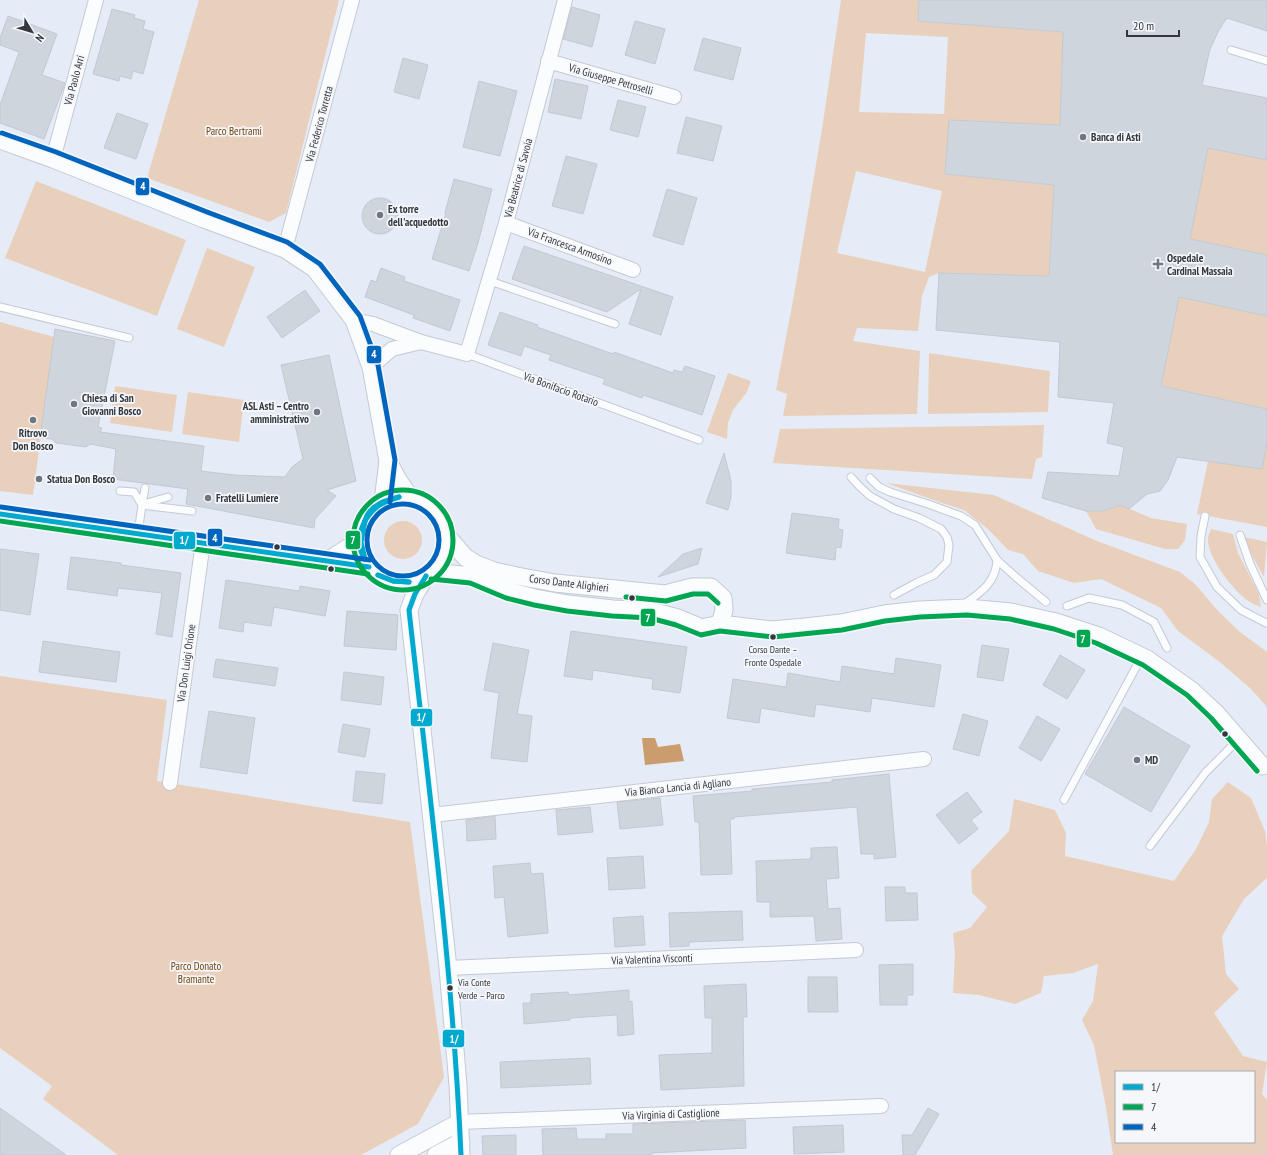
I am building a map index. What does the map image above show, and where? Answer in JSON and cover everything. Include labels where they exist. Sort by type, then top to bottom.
[{"type":"street","name":"Via Paolo Arri","points":[[53,159],[96,0]]},
{"type":"street","name":"Via Federico Torretta","points":[[285,249],[352,0]]},
{"type":"street","name":"Via Beatrice di Savoia","points":[[467,354],[490,281],[565,0]]},
{"type":"street","name":"Via Giuseppe Petroselli","points":[[548,61],[674,97]]},
{"type":"street","points":[[0,140],[285,249],[315,269],[354,320],[371,367],[388,461],[383,501]]},
{"type":"street","name":"Via Francesca Armosino","points":[[506,223],[633,270]]},
{"type":"street","name":"Via Bonifacio Rotario","points":[[354,320],[373,324],[421,342],[467,354]]},
{"type":"street","name":"Via Bonifacio Rotario","points":[[371,367],[392,349],[421,342]]},
{"type":"street","points":[[388,461],[410,496]]},
{"type":"street","points":[[429,574],[416,581],[406,583],[395,582],[380,577],[369,567],[364,559],[360,540],[361,528],[366,517],[373,508],[383,501],[396,497],[410,496],[423,501],[435,510],[442,521],[446,535],[445,549],[441,561],[429,574],[415,594],[409,610],[448,968],[460,1122],[461,1148],[436,1155]]},
{"type":"street","points":[[0,514],[329,560],[369,567]]},
{"type":"street","name":"Corso Dante Alighieri","points":[[446,535],[465,557],[494,572],[555,583],[664,594],[692,587],[711,587],[723,598],[724,610],[720,624]]},
{"type":"street","points":[[329,560],[360,540]]},
{"type":"street","name":"Via Don Luigi Orione","points":[[170,783],[203,542]]},
{"type":"street","name":"Corso Dante Alighieri","points":[[429,574],[472,576],[508,591],[548,601],[613,609],[651,611],[678,618],[702,628],[720,624],[772,630],[841,623],[884,614],[919,610],[967,608],[1011,612],[1056,622],[1099,636],[1142,656],[1191,690],[1216,713],[1262,766]]},
{"type":"street","points":[[395,582],[401,598],[409,610]]},
{"type":"street","name":"Via Bianca Lancia di Agliano","points":[[432,815],[924,760]]},
{"type":"street","name":"Via Valentina Visconti","points":[[448,968],[856,950]]},
{"type":"street","name":"Via Virginia di Castiglione","points":[[460,1122],[881,1106]]},
{"type":"street","points":[[399,1155],[460,1122]]},
{"type":"lane","points":[[1231,50],[1267,61]]},
{"type":"lane","points":[[490,281],[615,324]]},
{"type":"lane","points":[[0,307],[130,338]]},
{"type":"lane","name":"Via Bonifacio Rotario","points":[[467,354],[699,440]]},
{"type":"lane","points":[[851,476],[870,496],[894,509],[919,518],[941,529],[947,537],[947,562],[934,575],[894,595]]},
{"type":"lane","points":[[870,478],[879,487],[890,492],[961,516],[975,525],[997,560],[1046,602]]},
{"type":"lane","points":[[138,533],[145,488]]},
{"type":"lane","points":[[120,491],[134,492],[142,505]]},
{"type":"lane","points":[[142,505],[168,497]]},
{"type":"lane","points":[[142,505],[192,512]]},
{"type":"lane","points":[[1205,516],[1201,536],[1200,557],[1217,588],[1241,610],[1267,621],[1267,631]]},
{"type":"lane","points":[[1240,535],[1250,564],[1267,600]]},
{"type":"lane","points":[[958,609],[982,592],[996,571],[997,560]]},
{"type":"lane","points":[[1067,606],[1089,598],[1122,605],[1154,622],[1167,648]]},
{"type":"lane","points":[[1064,800],[1142,656]]},
{"type":"lane","points":[[1150,846],[1206,772],[1239,739]]},
{"type":"green space","name":"Parco Bertrami","points":[[199,0],[339,0],[286,213],[269,222],[147,178]]},
{"type":"green space","points":[[841,0],[919,0],[918,21],[1063,32],[1060,125],[950,121],[945,174],[1054,185],[1049,276],[939,273],[929,277],[922,296],[918,331],[857,328],[853,341],[920,351],[917,414],[783,416],[787,394],[776,390],[794,295],[822,129]],"holes":[[[866,33],[948,37],[944,114],[859,112]],[[856,171],[942,191],[925,272],[837,253]]]},
{"type":"green space","points":[[1208,148],[1267,160],[1267,255],[1190,239]]},
{"type":"green space","points":[[36,181],[186,240],[157,316],[5,258]]},
{"type":"green space","points":[[207,248],[255,267],[224,347],[177,329]]},
{"type":"green space","points":[[1179,297],[1267,316],[1267,409],[1161,386]]},
{"type":"green space","points":[[0,322],[54,337],[33,495],[0,491]]},
{"type":"green space","points":[[929,353],[1050,371],[1048,412],[928,414]]},
{"type":"green space","points":[[728,373],[751,381],[747,392],[733,410],[728,423],[727,439],[707,432]]},
{"type":"green space","points":[[115,386],[177,395],[172,432],[110,423]]},
{"type":"green space","points":[[188,392],[244,400],[239,442],[182,434]]},
{"type":"green space","points":[[1044,425],[1042,457],[1036,459],[1032,479],[773,463],[780,429]]},
{"type":"green space","points":[[1267,443],[1267,527],[1197,514],[1208,461],[1262,469]]},
{"type":"green space","points":[[886,483],[994,495],[1097,541],[1180,572],[1195,584],[1219,612],[1240,632],[1267,652],[1267,707],[1251,689],[1221,663],[1178,631],[1161,608],[1101,579],[1074,583],[1038,571],[1023,554],[1008,550],[988,529],[964,510]]},
{"type":"green space","points":[[1120,505],[1151,518],[1187,524],[1185,540],[1178,549],[1165,549],[1096,529],[1086,511],[1104,511]]},
{"type":"green space","points":[[403,521],[413,524],[419,530],[422,540],[419,550],[413,556],[403,559],[393,556],[387,550],[384,540],[387,530],[393,524]]},
{"type":"green space","points":[[1211,529],[1233,534],[1238,553],[1259,594],[1261,607],[1250,602],[1241,595],[1228,581],[1216,563],[1209,546],[1208,537]]},
{"type":"green space","points":[[1244,537],[1267,542],[1264,577],[1251,554]]},
{"type":"green space","name":"Parco Donato Bramante","points":[[0,676],[167,700],[157,781],[410,822],[444,1077],[418,1124],[361,1155],[118,1155],[43,1099],[52,1086],[0,1048]]},
{"type":"green space","points":[[1228,782],[1251,798],[1265,831],[1267,847],[1267,878],[1244,899],[1222,936],[1226,974],[1239,989],[1214,1013],[1243,1056],[1267,1062],[1262,1094],[1267,1100],[1267,1155],[1113,1155],[1094,1045],[1082,1020],[1093,1001],[1098,964],[1073,973],[1044,976],[1041,993],[1015,1004],[979,995],[953,993],[955,954],[953,933],[970,928],[987,907],[972,893],[971,871],[1009,831],[1014,799],[1055,810],[1066,833],[1065,856],[1174,881],[1196,849],[1209,822],[1212,799]]},
{"type":"shaded area","points":[[642,738],[655,738],[658,747],[680,744],[684,761],[645,765]]},
{"type":"building","name":"Ospedale Cardinal Massaia","points":[[919,0],[1267,0],[1267,31],[1227,18],[1219,30],[1210,49],[1202,85],[1267,98],[1267,160],[1208,148],[1190,239],[1267,255],[1267,316],[1179,297],[1161,386],[1267,409],[1267,443],[1262,469],[1177,457],[1168,480],[1160,491],[1147,494],[1129,509],[1120,505],[1104,511],[1086,511],[1042,498],[1048,472],[1119,476],[1124,447],[1107,443],[1114,403],[1058,397],[1060,342],[936,330],[939,273],[1049,276],[1054,185],[945,174],[949,120],[1060,125],[1063,32],[918,21]]},
{"type":"building","points":[[572,7],[600,15],[592,47],[563,39]]},
{"type":"building","points":[[112,9],[135,15],[134,18],[145,21],[143,29],[154,32],[143,74],[133,71],[131,79],[120,76],[119,81],[93,74]]},
{"type":"building","points":[[8,16],[57,34],[42,75],[65,83],[44,139],[0,123],[0,105],[19,52],[0,45],[0,38]]},
{"type":"building","points":[[635,21],[665,29],[655,64],[625,55]]},
{"type":"building","points":[[703,38],[741,48],[733,80],[694,70]]},
{"type":"building","points":[[403,58],[428,65],[419,99],[394,92]]},
{"type":"building","points":[[555,79],[588,86],[581,119],[548,112]]},
{"type":"building","points":[[479,81],[517,91],[500,156],[463,147]]},
{"type":"building","points":[[618,100],[646,107],[638,137],[610,130]]},
{"type":"building","points":[[117,113],[148,124],[136,159],[104,148]]},
{"type":"building","points":[[686,117],[722,126],[713,161],[677,153]]},
{"type":"building","points":[[566,156],[597,164],[583,214],[552,206]]},
{"type":"building","points":[[454,179],[492,189],[469,271],[432,259],[446,213]]},
{"type":"building","points":[[667,189],[697,198],[683,245],[653,236]]},
{"type":"building","name":"Ex torre dell'acquedotto","points":[[384,198],[393,203],[397,209],[397,223],[393,229],[384,234],[376,234],[367,229],[363,223],[362,212],[367,203],[373,199]]},
{"type":"building","points":[[524,246],[673,297],[661,335],[629,324],[641,289],[607,312],[512,279]]},
{"type":"building","points":[[381,268],[405,277],[404,281],[460,300],[450,331],[413,318],[414,315],[365,297],[371,280],[376,282]]},
{"type":"building","points":[[305,290],[320,311],[282,338],[267,317]]},
{"type":"building","points":[[500,312],[613,354],[614,352],[673,373],[674,370],[682,372],[685,366],[715,376],[702,415],[643,395],[642,398],[603,384],[605,379],[549,360],[551,355],[524,346],[521,356],[488,345]]},
{"type":"building","points":[[55,329],[115,341],[98,427],[102,428],[100,432],[204,446],[201,471],[234,475],[285,477],[292,467],[303,459],[281,365],[329,355],[356,481],[327,490],[336,496],[315,519],[314,528],[186,504],[188,489],[113,479],[116,449],[90,444],[86,447],[56,443],[52,439],[40,438]]},
{"type":"building","points":[[724,453],[731,481],[731,497],[728,510],[706,503]]},
{"type":"building","points":[[792,513],[839,519],[838,529],[843,530],[841,548],[836,547],[835,560],[786,553]]},
{"type":"building","points":[[702,548],[698,564],[658,577],[683,554]]},
{"type":"building","points":[[0,549],[39,554],[30,615],[0,610]]},
{"type":"building","points":[[71,557],[121,563],[121,565],[181,573],[172,637],[156,634],[162,593],[118,588],[117,596],[67,589]]},
{"type":"building","points":[[226,580],[299,591],[300,586],[330,591],[325,616],[274,607],[271,626],[244,622],[243,632],[219,628]]},
{"type":"building","points":[[347,611],[398,615],[396,650],[344,646]]},
{"type":"building","points":[[571,631],[687,647],[680,693],[652,689],[653,679],[593,670],[592,680],[564,676]]},
{"type":"building","points":[[43,641],[120,652],[116,682],[39,672]]},
{"type":"building","points":[[493,643],[529,650],[517,714],[532,716],[527,762],[491,758],[499,693],[484,690]]},
{"type":"building","points":[[982,645],[1009,649],[1003,681],[977,677]]},
{"type":"building","points":[[1060,655],[1085,670],[1067,699],[1043,685]]},
{"type":"building","points":[[896,658],[941,665],[934,707],[872,698],[870,712],[816,704],[814,717],[761,708],[759,723],[727,718],[733,679],[786,687],[788,673],[840,682],[842,666],[894,674]]},
{"type":"building","points":[[216,659],[278,668],[275,686],[213,677]]},
{"type":"building","points":[[344,672],[384,677],[381,705],[341,700]]},
{"type":"building","name":"MD","points":[[1124,707],[1190,746],[1151,812],[1085,774]]},
{"type":"building","points":[[209,711],[255,718],[247,774],[200,767]]},
{"type":"building","points":[[963,714],[988,721],[979,756],[953,749]]},
{"type":"building","points":[[1037,716],[1060,729],[1041,761],[1019,748]]},
{"type":"building","points":[[343,724],[370,729],[365,757],[338,752]]},
{"type":"building","points":[[356,771],[385,774],[382,804],[353,801]]},
{"type":"building","points":[[889,774],[896,857],[874,859],[874,854],[861,854],[857,807],[734,817],[734,819],[730,819],[732,874],[701,875],[699,822],[695,822],[693,796],[752,791],[752,789],[832,782],[832,780]]},
{"type":"building","points":[[967,792],[982,812],[971,820],[978,829],[959,844],[936,815]]},
{"type":"building","points":[[660,798],[663,825],[620,829],[617,802]]},
{"type":"building","points":[[590,807],[593,832],[558,835],[556,810]]},
{"type":"building","points":[[495,816],[496,839],[467,841],[466,820]]},
{"type":"building","points":[[837,847],[839,878],[826,879],[828,909],[840,908],[842,939],[816,941],[814,916],[770,917],[770,902],[757,902],[756,861],[811,859],[811,848]]},
{"type":"building","points":[[643,856],[645,888],[609,890],[607,858]]},
{"type":"building","points":[[530,863],[531,874],[543,873],[548,933],[508,937],[504,897],[495,898],[493,866]]},
{"type":"building","points":[[885,887],[905,887],[905,893],[917,893],[918,920],[886,921]]},
{"type":"building","points":[[742,911],[743,940],[689,942],[689,946],[670,947],[669,913]]},
{"type":"building","points":[[643,916],[645,945],[615,947],[613,918]]},
{"type":"building","points":[[913,964],[913,995],[907,995],[907,1005],[880,1005],[879,965]]},
{"type":"building","points":[[808,977],[837,977],[838,1012],[808,1012]]},
{"type":"building","points":[[746,984],[747,1017],[743,1017],[744,1086],[661,1090],[659,1055],[712,1053],[712,1018],[705,1018],[704,986]]},
{"type":"building","points":[[629,990],[629,1002],[632,1001],[634,1034],[618,1036],[617,1015],[570,1018],[570,1020],[524,1024],[523,1003],[531,1003],[531,994],[568,992],[569,995]]},
{"type":"building","points":[[590,1058],[591,1084],[501,1088],[500,1062]]},
{"type":"building","points":[[0,1108],[66,1155],[0,1155]]},
{"type":"building","points":[[928,1108],[939,1114],[915,1155],[903,1155],[902,1135],[912,1135]]},
{"type":"building","points":[[745,1120],[746,1148],[651,1153],[652,1155],[543,1155],[542,1129],[576,1128],[577,1139],[606,1139],[606,1134],[633,1134],[633,1124]]},
{"type":"building","points":[[843,1125],[844,1152],[794,1154],[793,1127]]},
{"type":"building","points":[[516,1135],[516,1155],[483,1155],[482,1136]]},
{"type":"transit line","name":"4","points":[[2,133],[56,152],[287,242],[320,264],[360,316],[378,365],[395,460],[390,502]]},
{"type":"transit line","name":"7","points":[[403,490],[413,491],[431,498],[445,512],[452,530],[453,540],[452,550],[445,568],[431,582],[413,589],[403,590],[393,589],[375,582],[361,568],[354,550],[353,540],[354,530],[361,512],[375,498],[393,491],[403,490]]},
{"type":"transit line","name":"1/","points":[[365,521],[367,515],[374,507],[399,497]]},
{"type":"transit line","name":"1/","points":[[365,521],[379,505],[399,497]]},
{"type":"transit line","name":"4","points":[[403,504],[417,507],[429,514],[436,526],[439,540],[436,554],[429,566],[417,573],[403,576],[389,573],[377,566],[370,554],[367,540],[370,526],[377,514],[389,507],[403,504]]},
{"type":"transit line","name":"4","points":[[1,507],[370,560]]},
{"type":"transit line","name":"1/","points":[[0,514],[369,567]]},
{"type":"transit line","name":"7","points":[[0,521],[368,574]]},
{"type":"transit line","name":"1/","points":[[365,521],[361,530],[360,545],[362,555],[365,559]]},
{"type":"transit line","name":"1/","points":[[365,521],[361,542],[365,559]]},
{"type":"transit line","name":"1/","points":[[378,575],[393,581],[409,582]]},
{"type":"transit line","name":"1/","points":[[378,575],[393,581],[409,582]]},
{"type":"transit line","name":"1/","points":[[426,576],[415,594],[409,610],[446,950],[461,1155]]},
{"type":"transit line","name":"7","points":[[431,579],[470,583],[506,598],[567,611],[612,616],[650,618],[676,625],[701,635],[720,631],[773,637],[842,630],[885,621],[920,617],[967,615],[1010,619],[1054,629],[1096,643],[1143,665],[1187,695],[1211,718],[1257,771]]},
{"type":"transit line","name":"7","points":[[626,597],[666,601],[693,594],[708,594],[718,603]]},
{"type":"place","name":"Banca di Asti","points":[[1083,137]]},
{"type":"place","name":"Ex torre dell'acquedotto","points":[[380,215]]},
{"type":"place","name":"Ospedale Cardinal Massaia","points":[[1158,264]]},
{"type":"place","name":"Chiesa di San Giovanni Bosco","points":[[74,404]]},
{"type":"place","name":"ASL Asti – Centro amministrativo","points":[[317,412]]},
{"type":"place","name":"Ritrovo Don Bosco","points":[[33,420]]},
{"type":"place","name":"Statua Don Bosco","points":[[39,479]]},
{"type":"place","name":"Fratelli Lumiere","points":[[208,498]]},
{"type":"place","name":"Corso Dante – Fronte Ospedale","points":[[773,637]]},
{"type":"place","name":"MD","points":[[1137,760]]},
{"type":"place","name":"Via Conte Verde – Parco","points":[[450,988]]}]
